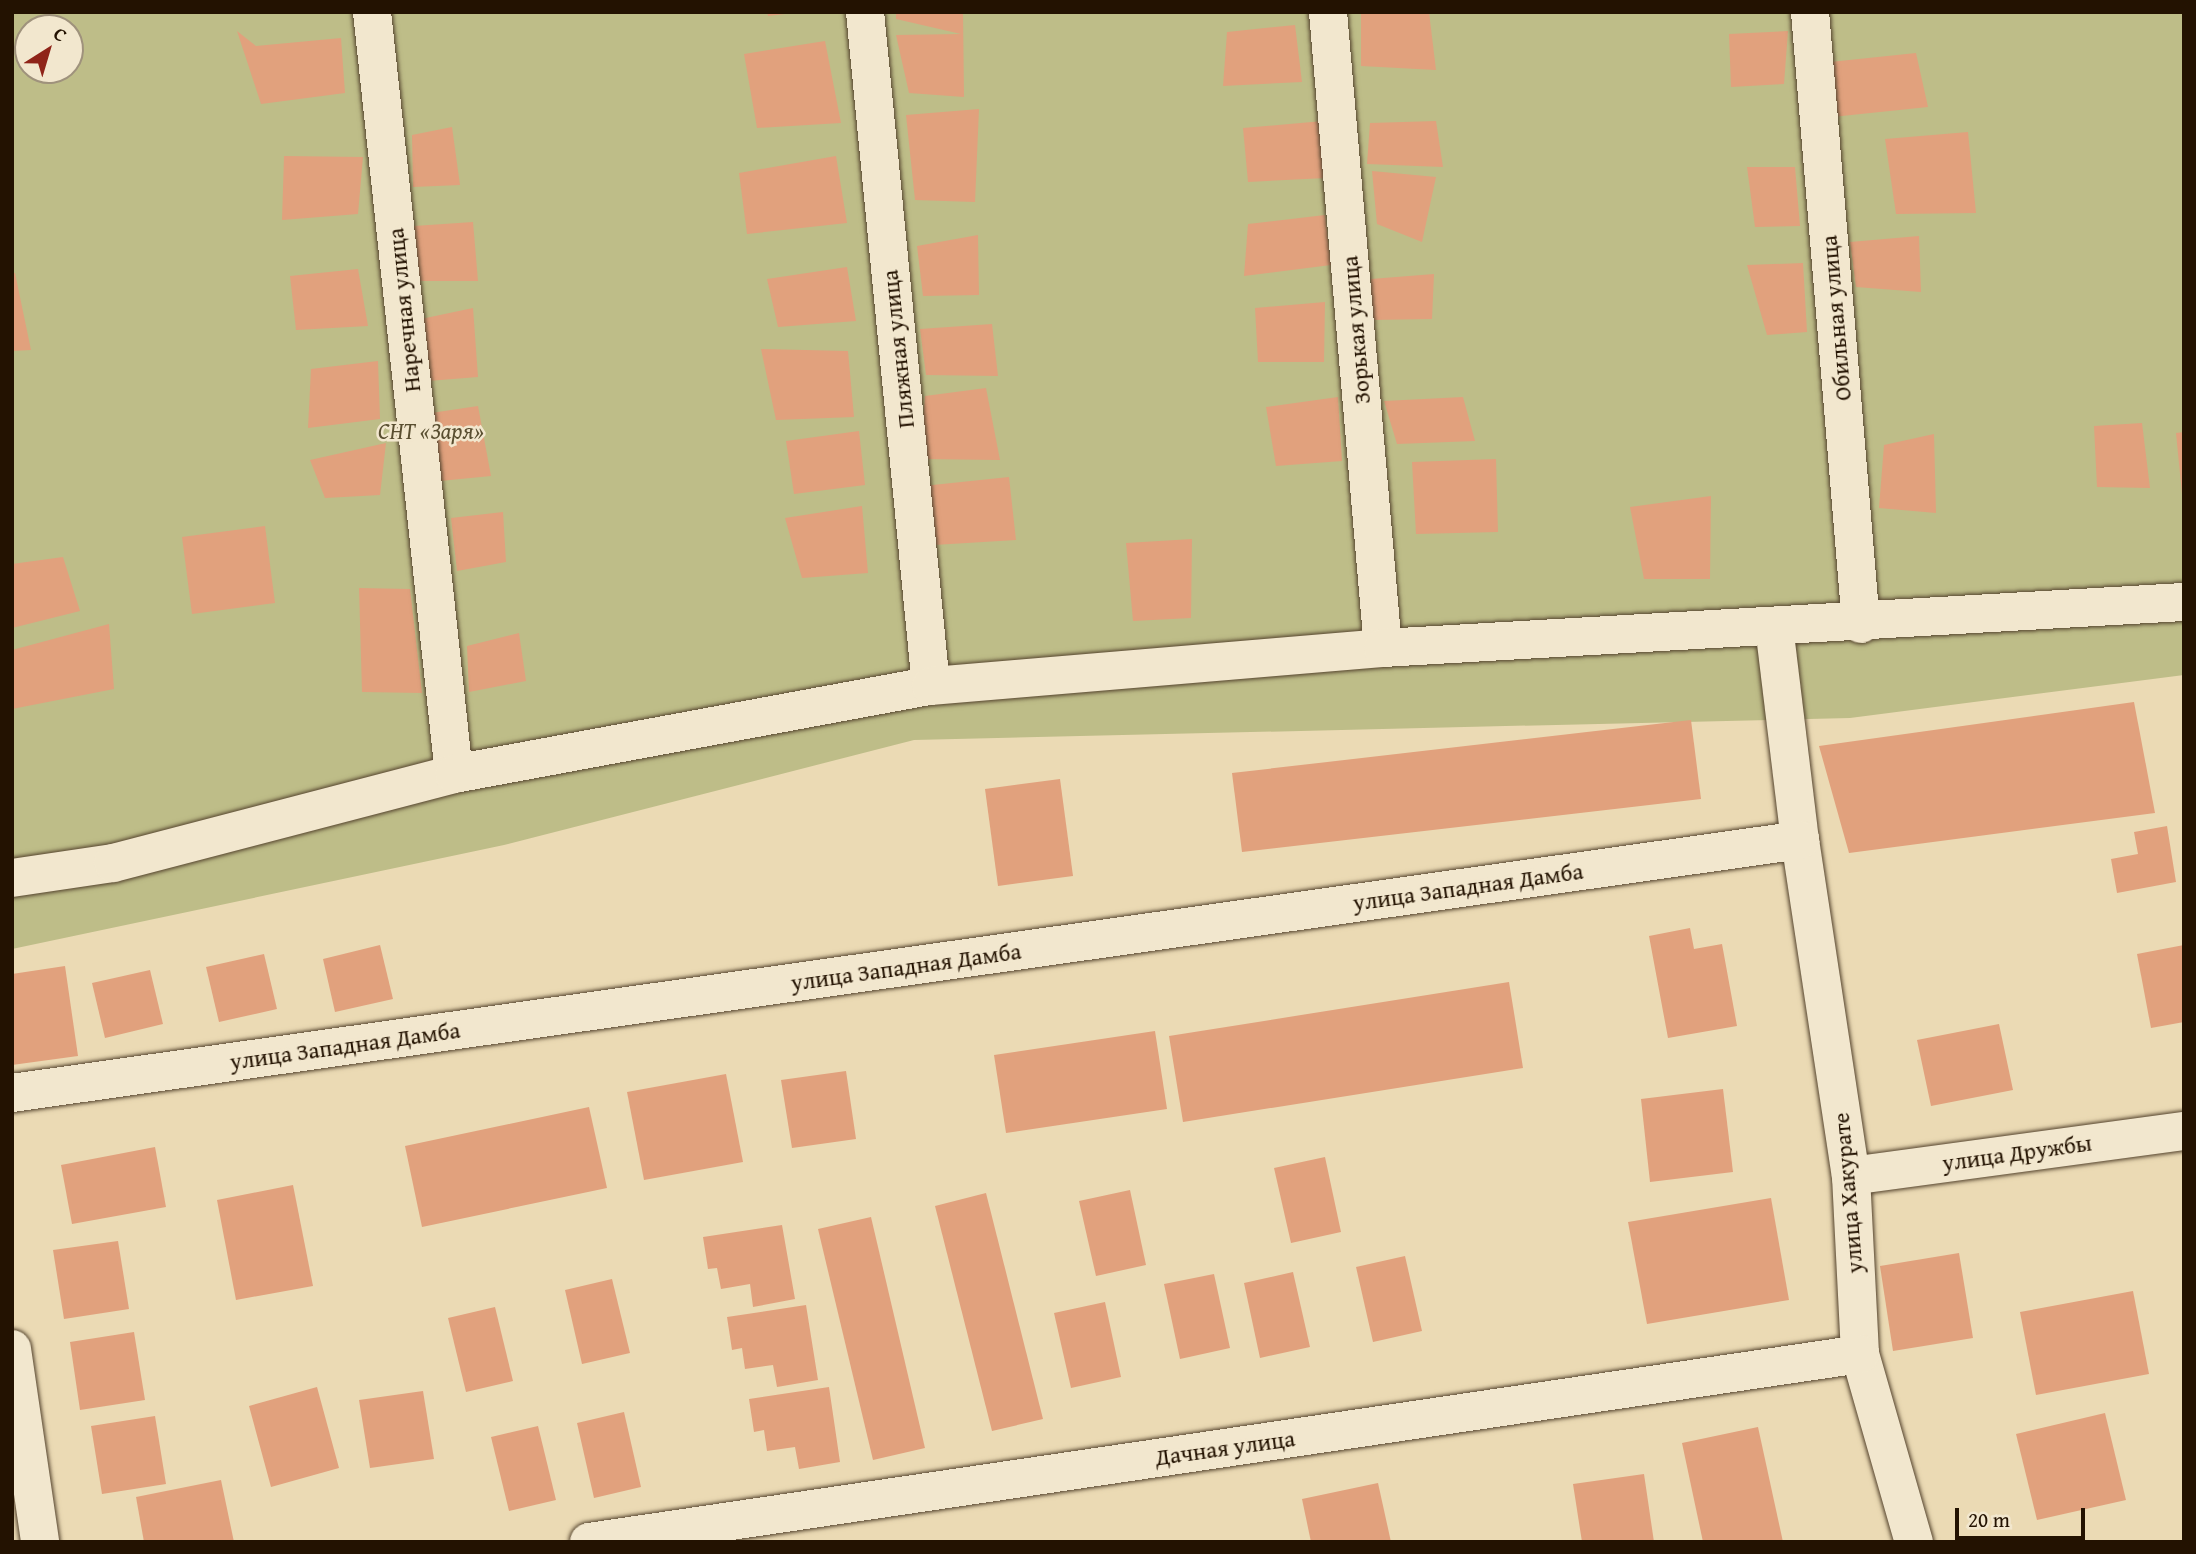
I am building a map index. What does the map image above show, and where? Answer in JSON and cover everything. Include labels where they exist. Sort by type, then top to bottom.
[{"type":"street","name":"Наречная улица","points":[[372,12],[454,774]]},
{"type":"street","name":"Пляжная улица","points":[[865,12],[931,686]]},
{"type":"street","name":"Зорькая улица","points":[[1328,12],[1383,648]]},
{"type":"street","name":"Обильная улица","points":[[1810,12],[1861,624]]},
{"type":"street","points":[[12,878],[113,863],[454,774],[931,686],[1383,648],[1773,626],[1861,624],[2184,602]]},
{"type":"street","name":"улица Хакурате","points":[[1773,626],[1800,840],[1851,1176],[1860,1354],[1914,1542]]},
{"type":"street","name":"улица Западная Дамба","points":[[12,1093],[1800,840]]},
{"type":"street","name":"улица Дружбы","points":[[1851,1176],[2184,1130]]},
{"type":"street","points":[[12,1349],[40,1542]]},
{"type":"street","name":"Дачная улица","points":[[589,1542],[1860,1354]]},
{"type":"green space","name":"СНТ «Заря»","points":[[12,12],[2184,12],[2184,675],[1850,718],[914,740],[504,845],[12,949]]},
{"type":"building","points":[[767,12],[785,12],[785,14],[768,16]]},
{"type":"building","points":[[896,12],[963,12],[964,97],[909,93],[896,35],[961,34],[896,19]]},
{"type":"building","points":[[1361,12],[1429,12],[1436,70],[1361,66]]},
{"type":"building","points":[[1295,25],[1302,82],[1223,86],[1227,32]]},
{"type":"building","points":[[237,31],[256,46],[341,38],[345,93],[261,104]]},
{"type":"building","points":[[1788,31],[1784,84],[1731,87],[1729,34]]},
{"type":"building","points":[[825,41],[841,123],[757,128],[744,54]]},
{"type":"building","points":[[1916,53],[1928,107],[1832,117],[1830,62]]},
{"type":"building","points":[[979,109],[975,202],[915,200],[906,115]]},
{"type":"building","points":[[1323,121],[1326,178],[1248,182],[1243,128]]},
{"type":"building","points":[[1436,121],[1443,167],[1367,164],[1370,123]]},
{"type":"building","points":[[452,127],[460,185],[413,187],[412,135]]},
{"type":"building","points":[[1968,132],[1976,213],[1896,214],[1885,139]]},
{"type":"building","points":[[284,156],[363,157],[358,214],[282,220]]},
{"type":"building","points":[[836,156],[847,223],[747,234],[739,173]]},
{"type":"building","points":[[1747,167],[1795,167],[1800,226],[1755,227]]},
{"type":"building","points":[[1372,171],[1436,177],[1422,242],[1377,224]]},
{"type":"building","points":[[1325,215],[1331,265],[1244,276],[1248,224]]},
{"type":"building","points":[[473,222],[478,281],[418,281],[414,226]]},
{"type":"building","points":[[978,235],[979,295],[923,296],[917,246]]},
{"type":"building","points":[[1919,236],[1921,292],[1856,287],[1850,242]]},
{"type":"building","points":[[1803,263],[1807,332],[1767,335],[1747,265]]},
{"type":"building","points":[[847,267],[856,321],[778,327],[767,279]]},
{"type":"building","points":[[358,269],[368,326],[296,330],[290,276]]},
{"type":"building","points":[[12,273],[15,273],[31,350],[12,351]]},
{"type":"building","points":[[1434,274],[1432,319],[1370,320],[1371,279]]},
{"type":"building","points":[[1325,302],[1324,362],[1258,362],[1255,308]]},
{"type":"building","points":[[473,308],[478,377],[428,381],[421,319]]},
{"type":"building","points":[[992,324],[998,376],[926,375],[920,329]]},
{"type":"building","points":[[761,349],[848,351],[854,417],[776,420]]},
{"type":"building","points":[[378,361],[380,419],[308,428],[311,369]]},
{"type":"building","points":[[986,388],[1000,460],[920,459],[925,396]]},
{"type":"building","points":[[1338,397],[1342,461],[1276,466],[1266,407]]},
{"type":"building","points":[[1463,397],[1475,441],[1397,444],[1384,401]]},
{"type":"building","points":[[478,406],[491,476],[440,481],[431,413]]},
{"type":"building","points":[[2142,423],[2150,488],[2097,487],[2094,426]]},
{"type":"building","points":[[859,431],[865,485],[794,494],[786,441]]},
{"type":"building","points":[[2184,432],[2184,494],[2182,494],[2176,433]]},
{"type":"building","points":[[1934,434],[1936,513],[1879,508],[1884,445]]},
{"type":"building","points":[[386,443],[380,495],[325,498],[310,460]]},
{"type":"building","points":[[1496,459],[1498,532],[1416,534],[1412,462]]},
{"type":"building","points":[[1009,477],[1016,540],[934,545],[923,486]]},
{"type":"building","points":[[1711,496],[1710,579],[1644,579],[1630,507]]},
{"type":"building","points":[[862,506],[868,573],[802,578],[785,518]]},
{"type":"building","points":[[503,512],[506,562],[457,571],[451,518]]},
{"type":"building","points":[[265,526],[275,603],[192,614],[182,537]]},
{"type":"building","points":[[1192,539],[1191,618],[1133,621],[1126,543]]},
{"type":"building","points":[[63,557],[80,611],[12,628],[12,564]]},
{"type":"building","points":[[359,588],[410,589],[422,693],[362,692]]},
{"type":"building","points":[[109,624],[114,689],[12,709],[12,650]]},
{"type":"building","points":[[519,633],[526,681],[469,692],[467,646]]},
{"type":"building","points":[[2134,702],[2155,813],[1849,853],[1819,746]]},
{"type":"building","points":[[1691,720],[1701,799],[1242,852],[1232,773]]},
{"type":"building","points":[[1060,779],[1073,876],[998,886],[985,789]]},
{"type":"building","points":[[2167,826],[2176,882],[2117,893],[2111,859],[2138,854],[2134,832]]},
{"type":"building","points":[[1690,928],[1694,949],[1722,944],[1737,1026],[1668,1038],[1649,936]]},
{"type":"building","points":[[380,945],[393,999],[335,1012],[323,959]]},
{"type":"building","points":[[2184,945],[2184,1022],[2151,1028],[2137,954]]},
{"type":"building","points":[[264,954],[277,1009],[219,1022],[206,967]]},
{"type":"building","points":[[65,966],[78,1056],[12,1065],[12,974]]},
{"type":"building","points":[[150,970],[163,1024],[105,1038],[92,983]]},
{"type":"building","points":[[1509,982],[1523,1068],[1183,1122],[1169,1036]]},
{"type":"building","points":[[1999,1024],[2013,1090],[1931,1106],[1917,1040]]},
{"type":"building","points":[[1155,1031],[1167,1109],[1006,1133],[994,1055]]},
{"type":"building","points":[[846,1071],[856,1139],[792,1148],[781,1080]]},
{"type":"building","points":[[726,1074],[743,1162],[644,1180],[627,1092]]},
{"type":"building","points":[[1723,1089],[1733,1172],[1650,1182],[1641,1099]]},
{"type":"building","points":[[589,1107],[607,1188],[422,1227],[405,1146]]},
{"type":"building","points":[[155,1147],[166,1207],[72,1224],[61,1165]]},
{"type":"building","points":[[1325,1157],[1341,1232],[1291,1243],[1274,1168]]},
{"type":"building","points":[[293,1185],[313,1286],[236,1300],[217,1200]]},
{"type":"building","points":[[1130,1190],[1146,1265],[1096,1276],[1079,1201]]},
{"type":"building","points":[[986,1193],[1043,1419],[992,1431],[935,1206]]},
{"type":"building","points":[[1771,1198],[1789,1300],[1647,1324],[1628,1222]]},
{"type":"building","points":[[871,1217],[925,1448],[873,1460],[818,1229]]},
{"type":"building","points":[[782,1225],[795,1299],[753,1307],[750,1284],[721,1289],[717,1268],[708,1269],[703,1237]]},
{"type":"building","points":[[118,1241],[129,1309],[64,1319],[53,1250]]},
{"type":"building","points":[[1959,1253],[1973,1338],[1893,1351],[1880,1266]]},
{"type":"building","points":[[1405,1256],[1422,1331],[1373,1342],[1356,1267]]},
{"type":"building","points":[[1293,1272],[1310,1347],[1260,1358],[1244,1283]]},
{"type":"building","points":[[1214,1274],[1230,1348],[1180,1359],[1164,1284]]},
{"type":"building","points":[[612,1279],[630,1353],[582,1364],[565,1290]]},
{"type":"building","points":[[2133,1291],[2149,1374],[2036,1395],[2020,1312]]},
{"type":"building","points":[[1105,1302],[1121,1377],[1071,1388],[1054,1313]]},
{"type":"building","points":[[806,1305],[818,1380],[777,1387],[773,1365],[745,1369],[742,1348],[732,1350],[727,1317]]},
{"type":"building","points":[[495,1307],[513,1381],[466,1392],[448,1318]]},
{"type":"building","points":[[134,1332],[145,1400],[80,1410],[70,1342]]},
{"type":"building","points":[[317,1387],[339,1468],[271,1487],[249,1406]]},
{"type":"building","points":[[829,1387],[840,1462],[799,1469],[795,1447],[767,1451],[764,1430],[754,1432],[749,1399]]},
{"type":"building","points":[[423,1391],[434,1459],[370,1468],[359,1400]]},
{"type":"building","points":[[624,1412],[641,1487],[594,1498],[577,1423]]},
{"type":"building","points":[[2105,1413],[2126,1500],[2037,1520],[2016,1434]]},
{"type":"building","points":[[155,1416],[166,1484],[102,1494],[91,1426]]},
{"type":"building","points":[[538,1426],[556,1500],[509,1511],[491,1437]]},
{"type":"building","points":[[1758,1427],[1783,1542],[1703,1542],[1682,1443]]},
{"type":"building","points":[[1644,1474],[1654,1542],[1582,1542],[1573,1484]]},
{"type":"building","points":[[221,1480],[234,1542],[144,1542],[136,1497]]},
{"type":"building","points":[[1378,1483],[1391,1542],[1311,1542],[1302,1499]]}]
